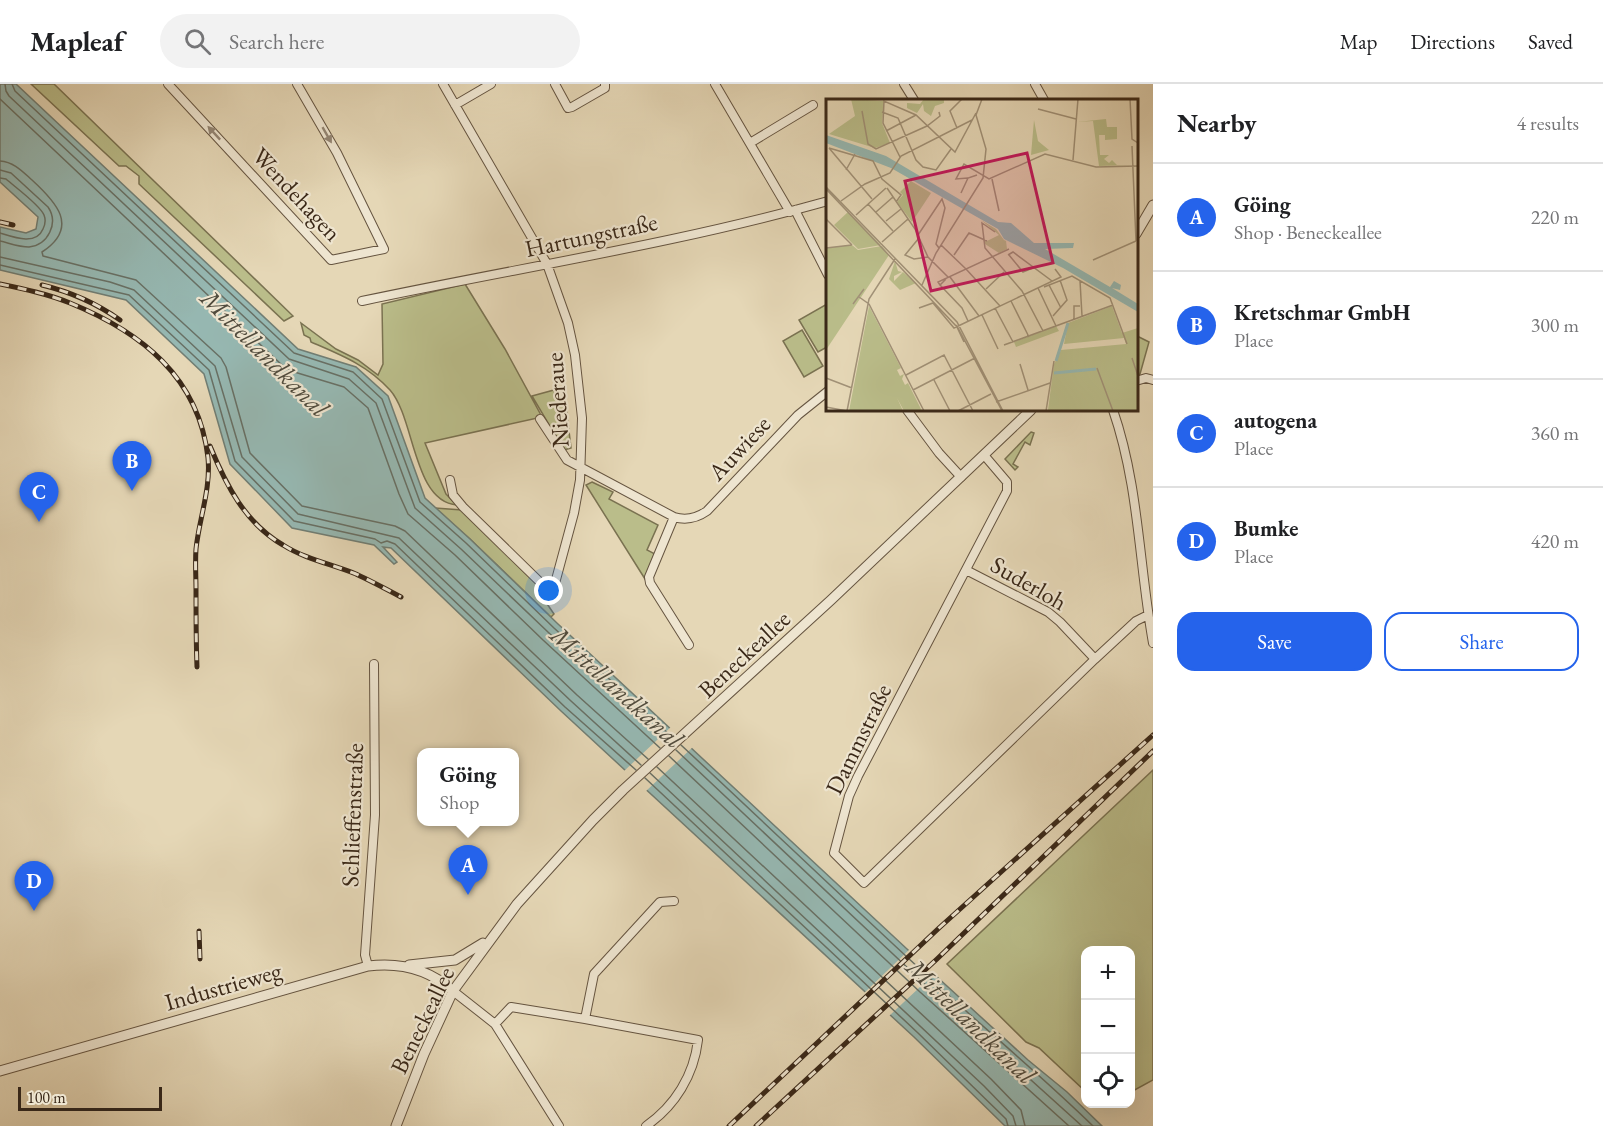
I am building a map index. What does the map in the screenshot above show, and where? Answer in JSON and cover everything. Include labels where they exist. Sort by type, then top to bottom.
[{"type":"street","name":"Wendehagen","points":[[168,84],[331,260],[384,249],[337,153],[297,84]]},
{"type":"street","name":"Niederaue","points":[[443,84],[547,264],[568,323],[575,355],[582,418],[580,480],[556,584],[550,588],[543,585],[463,507],[453,495],[450,480]]},
{"type":"street","points":[[455,105],[491,84]]},
{"type":"street","points":[[555,84],[568,108],[573,108],[605,88],[605,84]]},
{"type":"street","points":[[715,84],[826,271]]},
{"type":"street","points":[[904,84],[913,99]]},
{"type":"street","points":[[1035,84],[1043,99]]},
{"type":"street","points":[[750,143],[813,105]]},
{"type":"street","name":"Hartungstraße","points":[[362,301],[547,264],[826,202]]},
{"type":"street","points":[[1138,232],[1153,204]]},
{"type":"street","points":[[1138,381],[1146,378],[1153,380]]},
{"type":"street","name":"Auwiese","points":[[674,517],[686,519],[698,517],[707,511],[798,415],[826,392]]},
{"type":"street","points":[[908,411],[939,453],[961,477]]},
{"type":"street","name":"Beneckeallee","points":[[396,1126],[424,1054],[453,992],[517,904],[592,820],[622,791],[1030,411]]},
{"type":"street","points":[[1113,411],[1131,473],[1149,584],[1148,615],[1153,644]]},
{"type":"street","points":[[540,419],[567,460],[674,517],[649,577],[650,583],[689,645]]},
{"type":"street","name":"Dammstraße","points":[[984,454],[1007,482],[1007,491],[849,796],[834,853],[864,883],[1095,659],[1136,621],[1148,615]]},
{"type":"street","name":"Suderloh","points":[[966,570],[1048,612],[1095,659]]},
{"type":"street","name":"Schlieffenstraße","points":[[368,966],[365,955],[375,815],[374,664]]},
{"type":"street","points":[[585,1019],[594,974],[660,902],[674,901]]},
{"type":"street","name":"Beneckeallee","points":[[399,965],[455,960],[477,948],[492,936]]},
{"type":"street","name":"Industrieweg","points":[[0,1071],[368,966],[399,965],[430,975],[453,992]]},
{"type":"street","points":[[453,992],[495,1024],[559,1126]]},
{"type":"street","points":[[495,1024],[512,1007],[698,1040],[696,1058],[687,1079],[669,1106],[646,1126]]},
{"type":"green space","points":[[31,84],[54,84],[293,316],[284,321],[139,184],[139,176],[126,166],[119,166]]},
{"type":"green space","points":[[465,284],[505,349],[542,417],[425,443],[446,494],[457,505],[443,500],[431,490],[416,457],[405,419],[390,390],[363,367],[311,342],[310,338],[304,335],[301,323],[336,349],[358,360],[378,375],[383,364],[382,304]]},
{"type":"green space","points":[[826,305],[826,348],[818,352],[799,320]]},
{"type":"green space","points":[[802,330],[823,366],[804,377],[783,341]]},
{"type":"green space","points":[[1138,336],[1149,342],[1138,375]]},
{"type":"green space","points":[[554,390],[556,398],[565,397],[571,448],[564,450],[532,396]]},
{"type":"green space","points":[[1031,432],[1034,433],[1030,445],[1025,442],[1013,464],[1018,467],[1015,470],[1005,459]]},
{"type":"green space","points":[[592,482],[613,492],[609,499],[658,525],[647,550],[655,554],[645,579],[586,485]]},
{"type":"green space","points":[[435,508],[462,510],[541,586],[541,595],[554,614],[551,617]]},
{"type":"green space","points":[[1153,770],[1153,1080],[1135,1090],[1135,946],[1081,946],[1081,1087],[1039,1048],[1026,1042],[947,964]]},
{"type":"water","name":"Mittellandkanal","points":[[0,84],[16,84],[298,349],[356,367],[388,396],[425,498],[936,976],[1102,1126],[1005,1126],[914,1037],[561,711],[391,548],[383,547],[397,562],[394,564],[374,545],[292,528],[230,464],[204,374],[126,300],[0,270],[0,227],[26,233],[36,229],[38,217],[0,182]]},
{"type":"pier","points":[[673,725],[695,745],[645,792],[623,772]]},
{"type":"pier","points":[[911,948],[936,972],[888,1017],[863,994]]},
{"type":"railway","points":[[0,222],[13,225]]},
{"type":"railway","points":[[0,284],[62,300],[120,328],[162,361],[179,381],[193,404],[202,429],[208,458],[206,493],[196,554],[197,667]]},
{"type":"railway","points":[[42,285],[83,299],[120,320]]},
{"type":"railway","points":[[210,446],[238,502],[258,526],[270,536],[300,554],[356,574],[401,597]]},
{"type":"railway","points":[[729,1126],[939,928],[1153,735]]},
{"type":"railway","points":[[756,1126],[937,959],[1153,751]]},
{"type":"railway","points":[[199,931],[200,959]]},
{"type":"place","name":"Kretschmar GmbH","points":[[132,491]]},
{"type":"place","name":"autogena","points":[[39,522]]},
{"type":"place","name":"Göing","points":[[468,895]]},
{"type":"place","name":"Bumke","points":[[34,911]]}]
